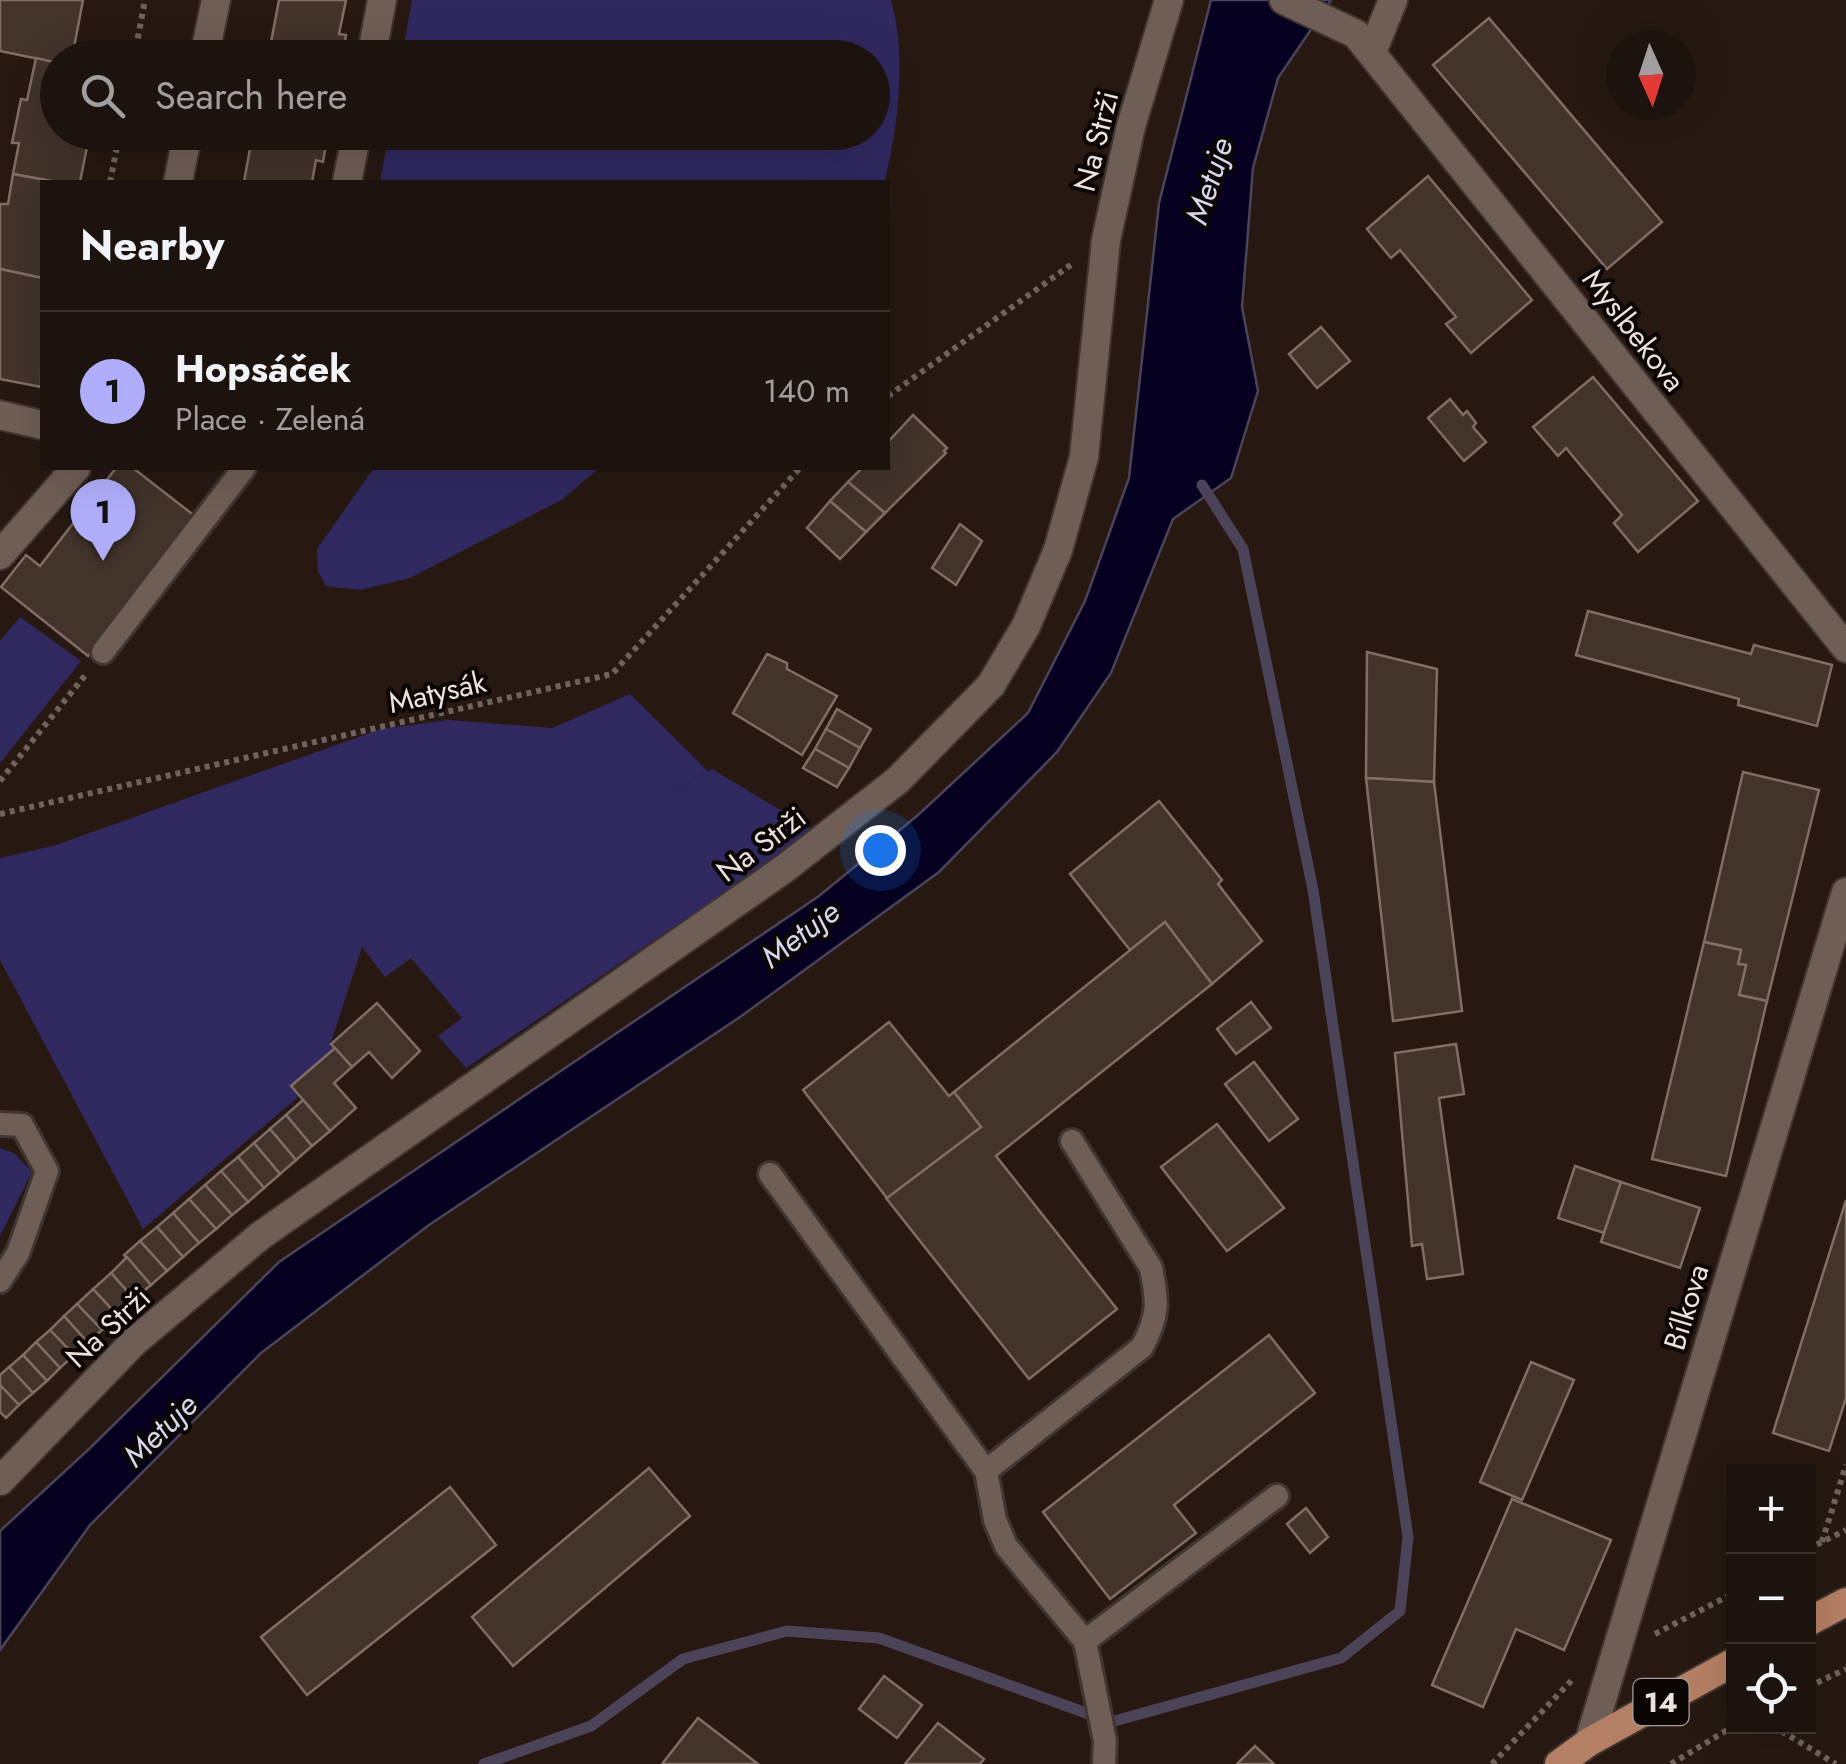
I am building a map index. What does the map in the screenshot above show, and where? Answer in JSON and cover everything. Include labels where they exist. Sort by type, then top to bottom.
[{"type":"main road","points":[[1816,1618],[1846,1602]]},
{"type":"main road","name":"14","points":[[1559,1764],[1589,1742],[1726,1666]]},
{"type":"street","points":[[208,40],[216,0]]},
{"type":"street","points":[[374,40],[382,0]]},
{"type":"street","name":"Na Strži","points":[[0,1482],[134,1342],[260,1236],[784,869],[898,780],[991,686],[1026,626],[1058,550],[1084,457],[1106,240],[1131,126],[1168,0]]},
{"type":"street","points":[[1284,0],[1364,43],[1393,0]]},
{"type":"street","name":"Myslbekova","points":[[1364,43],[1846,648]]},
{"type":"street","points":[[178,180],[184,150]]},
{"type":"street","points":[[348,180],[354,150]]},
{"type":"street","points":[[0,416],[40,425]]},
{"type":"street","points":[[0,555],[74,470]]},
{"type":"street","name":"Bílkova","points":[[1589,1742],[1840,934],[1846,892]]},
{"type":"lane","points":[[103,652],[241,470]]},
{"type":"lane","points":[[0,1124],[22,1125],[47,1171],[18,1253],[0,1281]]},
{"type":"lane","points":[[986,1470],[1142,1347],[1155,1324],[1156,1291],[1151,1268],[1072,1140]]},
{"type":"lane","points":[[770,1174],[986,1470],[995,1520],[1006,1546],[1088,1650],[1104,1752]]},
{"type":"lane","points":[[1088,1650],[1277,1496]]},
{"type":"path","points":[[137,40],[144,0]]},
{"type":"path","points":[[110,180],[116,150]]},
{"type":"path","points":[[890,395],[1106,240]]},
{"type":"path","name":"Matysák","points":[[0,814],[612,674],[798,470]]},
{"type":"path","points":[[0,780],[103,652]]},
{"type":"path","points":[[1822,1542],[1846,1465]]},
{"type":"path","points":[[1816,1545],[1846,1530]]},
{"type":"path","points":[[1616,1652],[1726,1598]]},
{"type":"path","points":[[1492,1764],[1582,1669]]},
{"type":"path","points":[[1816,1683],[1846,1669]]},
{"type":"path","points":[[1670,1764],[1684,1760],[1726,1731]]},
{"type":"path","points":[[1786,1734],[1836,1764]]},
{"type":"shaded area","points":[[412,0],[891,0],[900,67],[894,136],[885,180],[380,180],[386,150],[890,150],[890,40],[405,40]]},
{"type":"shaded area","points":[[373,470],[597,470],[563,499],[410,578],[360,590],[326,586],[318,571],[317,549]]},
{"type":"shaded area","points":[[20,617],[81,661],[0,763],[0,641]]},
{"type":"shaded area","points":[[630,694],[708,771],[665,797],[712,769],[810,828],[800,841],[466,1068],[438,1036],[462,1018],[411,958],[385,977],[362,947],[330,1045],[333,1049],[291,1086],[298,1097],[143,1229],[0,960],[0,858],[56,845],[381,729],[449,720],[552,728]]},
{"type":"shaded area","points":[[0,1148],[14,1153],[32,1172],[0,1236]]},
{"type":"water","name":"Metuje","points":[[1211,0],[1331,0],[1278,78],[1253,168],[1242,307],[1258,391],[1231,478],[1173,519],[1111,673],[1057,752],[939,872],[740,1017],[429,1225],[261,1353],[90,1525],[0,1650],[0,1531],[279,1262],[819,896],[918,815],[1028,713],[1085,601],[1129,478],[1159,203]]},
{"type":"building","points":[[0,0],[83,0],[75,40],[40,40],[40,59],[0,51]]},
{"type":"building","points":[[279,0],[346,0],[339,34],[346,35],[345,40],[271,40]]},
{"type":"building","points":[[1489,18],[1662,222],[1607,269],[1433,65]]},
{"type":"building","points":[[36,58],[40,59],[40,150],[86,150],[80,180],[45,180],[13,174],[19,143],[12,143],[21,99],[27,100]]},
{"type":"building","points":[[250,150],[325,150],[323,162],[316,160],[312,180],[244,180]]},
{"type":"building","points":[[13,174],[45,180],[40,180],[40,278],[0,269],[0,204],[8,204]]},
{"type":"building","points":[[1428,176],[1532,300],[1471,353],[1446,324],[1456,317],[1400,250],[1391,258],[1367,229]]},
{"type":"building","points":[[0,269],[40,278],[40,387],[0,379]]},
{"type":"building","points":[[1321,327],[1350,361],[1317,388],[1289,354]]},
{"type":"building","points":[[1593,377],[1698,501],[1638,552],[1614,523],[1622,515],[1566,448],[1558,456],[1533,427]]},
{"type":"building","points":[[1450,399],[1463,415],[1467,411],[1476,423],[1473,427],[1486,442],[1464,461],[1428,418]]},
{"type":"building","points":[[913,415],[947,448],[885,513],[848,482],[860,470],[890,470],[890,440]]},
{"type":"building","points":[[114,470],[136,470],[196,517],[88,656],[1,587],[26,555],[40,566]]},
{"type":"building","points":[[848,482],[885,513],[866,532],[830,501]]},
{"type":"building","points":[[830,501],[866,532],[840,559],[807,528]]},
{"type":"building","points":[[960,524],[982,541],[956,585],[932,568]]},
{"type":"building","points":[[1588,611],[1751,654],[1754,645],[1832,665],[1817,726],[1738,705],[1739,699],[1576,655]]},
{"type":"building","points":[[1367,652],[1437,669],[1434,782],[1366,778]]},
{"type":"building","points":[[767,654],[837,696],[802,755],[733,713]]},
{"type":"building","points":[[837,709],[871,729],[860,748],[826,729]]},
{"type":"building","points":[[826,729],[860,748],[849,768],[815,749]]},
{"type":"building","points":[[815,749],[849,768],[837,787],[803,768]]},
{"type":"building","points":[[1743,772],[1819,790],[1767,1001],[1739,995],[1746,965],[1738,964],[1741,950],[1704,942]]},
{"type":"building","points":[[1366,778],[1434,782],[1462,1011],[1393,1021]]},
{"type":"building","points":[[1159,801],[1222,880],[1218,884],[1262,941],[1212,984],[1165,922],[1130,950],[1070,874]]},
{"type":"building","points":[[1165,922],[1212,984],[996,1156],[1117,1309],[1029,1379],[886,1198],[981,1127],[954,1092]]},
{"type":"building","points":[[1704,942],[1741,950],[1738,964],[1746,965],[1739,995],[1767,1001],[1726,1176],[1652,1159]]},
{"type":"building","points":[[1251,1002],[1271,1028],[1236,1054],[1217,1029]]},
{"type":"building","points":[[377,1003],[420,1051],[392,1078],[369,1052],[352,1067],[331,1044]]},
{"type":"building","points":[[889,1022],[949,1096],[954,1092],[981,1127],[887,1198],[803,1090]]},
{"type":"building","points":[[1456,1044],[1464,1094],[1439,1098],[1463,1274],[1427,1279],[1422,1244],[1412,1246],[1395,1053]]},
{"type":"building","points":[[335,1048],[352,1067],[334,1083],[356,1108],[330,1131],[291,1086]]},
{"type":"building","points":[[1254,1062],[1298,1119],[1269,1141],[1225,1084]]},
{"type":"building","points":[[303,1100],[330,1131],[312,1146],[286,1115]]},
{"type":"building","points":[[286,1115],[312,1146],[296,1160],[270,1129]]},
{"type":"building","points":[[1217,1124],[1284,1208],[1227,1251],[1161,1167]]},
{"type":"building","points":[[270,1129],[296,1160],[280,1174],[254,1143]]},
{"type":"building","points":[[254,1143],[280,1174],[264,1188],[238,1157]]},
{"type":"building","points":[[238,1157],[264,1188],[248,1202],[221,1171]]},
{"type":"building","points":[[1575,1166],[1621,1182],[1604,1233],[1558,1218]]},
{"type":"building","points":[[221,1171],[248,1202],[232,1215],[205,1185]]},
{"type":"building","points":[[1621,1182],[1700,1208],[1680,1268],[1601,1242]]},
{"type":"building","points":[[205,1185],[232,1215],[216,1229],[189,1199]]},
{"type":"building","points":[[189,1199],[216,1229],[199,1243],[173,1213]]},
{"type":"building","points":[[1846,1200],[1846,1398],[1829,1451],[1773,1433]]},
{"type":"building","points":[[173,1213],[199,1243],[183,1257],[157,1227]]},
{"type":"building","points":[[157,1227],[183,1257],[167,1271],[140,1241]]},
{"type":"building","points":[[140,1241],[167,1271],[151,1285],[124,1255]]},
{"type":"building","points":[[127,1257],[151,1285],[134,1299],[111,1273]]},
{"type":"building","points":[[111,1273],[134,1299],[117,1315],[93,1289]]},
{"type":"building","points":[[93,1289],[117,1315],[102,1330],[77,1304]]},
{"type":"building","points":[[77,1304],[102,1330],[88,1343],[64,1316]]},
{"type":"building","points":[[64,1316],[88,1343],[74,1355],[50,1330]]},
{"type":"building","points":[[50,1330],[74,1355],[60,1368],[36,1342]]},
{"type":"building","points":[[1269,1335],[1315,1393],[1174,1505],[1196,1533],[1110,1599],[1043,1512]]},
{"type":"building","points":[[36,1342],[60,1368],[47,1381],[23,1355]]},
{"type":"building","points":[[23,1355],[47,1381],[33,1393],[9,1367]]},
{"type":"building","points":[[1531,1362],[1574,1380],[1522,1500],[1480,1482]]},
{"type":"building","points":[[9,1367],[33,1393],[19,1405],[0,1385],[0,1375]]},
{"type":"building","points":[[0,1385],[19,1405],[6,1418],[0,1412]]},
{"type":"building","points":[[649,1468],[690,1516],[513,1666],[472,1617]]},
{"type":"building","points":[[450,1487],[496,1545],[307,1695],[261,1637]]},
{"type":"building","points":[[1512,1499],[1611,1540],[1564,1650],[1516,1629],[1483,1707],[1432,1685]]},
{"type":"building","points":[[1306,1508],[1328,1537],[1310,1553],[1287,1524]]},
{"type":"building","points":[[884,1676],[922,1705],[897,1738],[859,1709]]},
{"type":"building","points":[[698,1718],[758,1764],[662,1764]]},
{"type":"building","points":[[938,1723],[984,1759],[980,1764],[905,1764]]},
{"type":"building","points":[[1255,1746],[1274,1764],[1237,1764]]},
{"type":"waterway","points":[[484,1764],[591,1726],[683,1659],[787,1631],[879,1638],[1111,1722],[1341,1658],[1400,1611],[1408,1537],[1313,890],[1243,549],[1202,485]]},
{"type":"place","name":"Hopsáček","points":[[103,561]]}]
